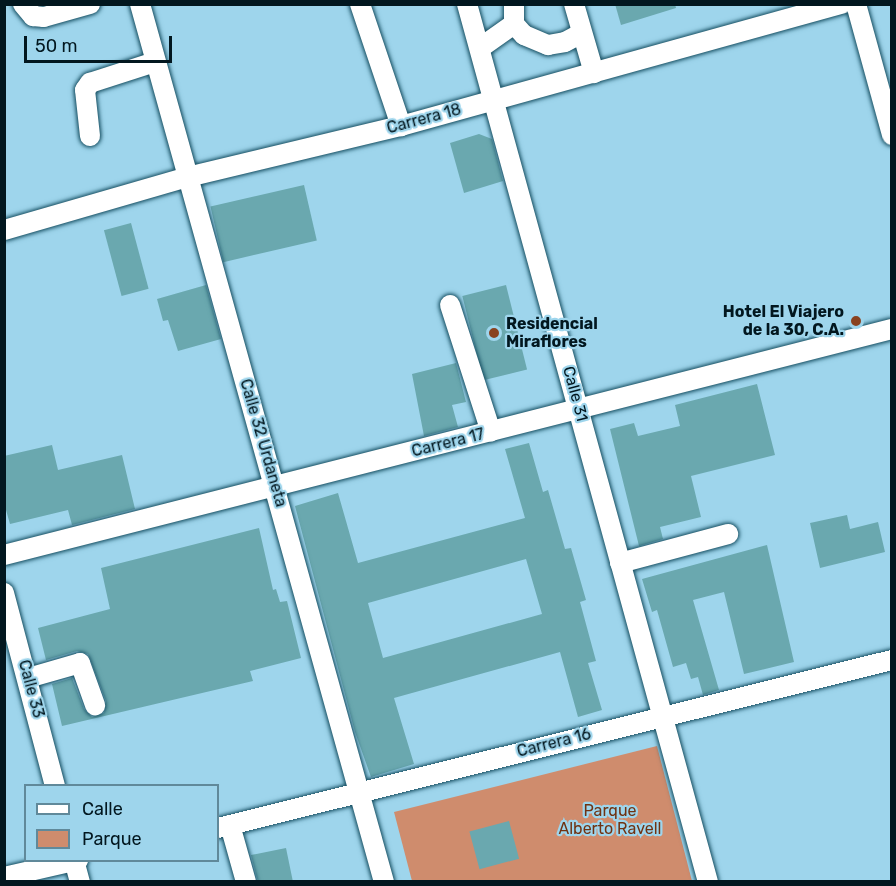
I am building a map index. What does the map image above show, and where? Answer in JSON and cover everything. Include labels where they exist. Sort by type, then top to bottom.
[{"type":"street","points":[[23,4],[33,16],[44,17],[90,4]]},
{"type":"street","name":"Calle 32 Urdaneta","points":[[140,4],[384,882]]},
{"type":"street","points":[[360,4],[402,126]]},
{"type":"street","name":"Calle 31","points":[[467,4],[580,408],[708,882]]},
{"type":"street","points":[[514,4],[514,24],[524,35],[548,45],[565,42],[582,33]]},
{"type":"street","points":[[574,4],[594,73]]},
{"type":"street","name":"Carrera 18","points":[[4,230],[188,177],[402,126],[842,4]]},
{"type":"street","points":[[856,4],[891,135]]},
{"type":"street","points":[[480,48],[514,24]]},
{"type":"street","points":[[90,136],[85,90],[90,83],[155,62]]},
{"type":"street","points":[[450,305],[491,432]]},
{"type":"street","name":"Carrera 17","points":[[4,555],[891,328]]},
{"type":"street","points":[[620,563],[728,534]]},
{"type":"street","name":"Calle 33","points":[[4,593],[54,784]]},
{"type":"street","name":"Carrera 16","points":[[224,826],[891,660]]},
{"type":"street","points":[[28,678],[80,663],[95,705]]},
{"type":"street","points":[[224,826],[246,882]]},
{"type":"street","points":[[4,877],[72,862]]},
{"type":"street","points":[[76,862],[80,882]]},
{"type":"green space","name":"Parque Alberto Ravell","points":[[657,746],[692,881],[412,881],[394,812]]},
{"type":"building","points":[[615,4],[675,4],[676,8],[621,25]]},
{"type":"building","points":[[479,134],[492,139],[503,181],[464,193],[450,143]]},
{"type":"building","points":[[304,185],[317,241],[223,262],[210,207]]},
{"type":"building","points":[[131,223],[149,289],[122,296],[104,230]]},
{"type":"building","points":[[206,285],[221,339],[178,351],[168,320],[163,321],[157,299]]},
{"type":"building","name":"Residencial Miraflores","points":[[506,285],[527,369],[483,380],[462,296]]},
{"type":"building","points":[[456,363],[466,402],[452,405],[458,427],[424,436],[412,374]]},
{"type":"building","points":[[757,384],[775,455],[691,476],[701,517],[660,527],[663,539],[639,546],[610,429],[634,423],[638,436],[680,426],[675,405]]},
{"type":"building","points":[[529,443],[543,492],[548,490],[565,549],[571,548],[586,600],[580,602],[596,661],[588,663],[602,710],[578,717],[560,652],[394,698],[414,764],[371,777],[355,732],[295,506],[338,493],[358,563],[525,518],[505,449]],"holes":[[[526,559],[542,614],[383,658],[368,603]]]},
{"type":"building","points":[[52,445],[58,470],[122,455],[135,509],[72,525],[68,510],[10,524],[4,503],[4,456]]},
{"type":"building","points":[[847,515],[850,529],[878,522],[885,552],[820,568],[810,523]]},
{"type":"building","points":[[259,528],[273,590],[276,589],[280,602],[287,601],[301,658],[250,671],[253,681],[62,726],[52,684],[72,678],[84,709],[92,717],[104,713],[106,701],[88,654],[77,651],[46,660],[38,628],[110,609],[101,568]]},
{"type":"building","points":[[767,545],[794,662],[744,674],[724,592],[693,600],[719,690],[703,695],[698,677],[691,679],[686,663],[673,667],[657,610],[652,612],[642,579]]},
{"type":"building","points":[[509,821],[519,859],[479,869],[469,832]]},
{"type":"building","points":[[286,848],[293,882],[258,882],[251,855]]},
{"type":"place","name":"Hotel El Viajero de la 30, C.A.","points":[[856,321]]},
{"type":"place","name":"Residencial Miraflores","points":[[494,333]]}]
